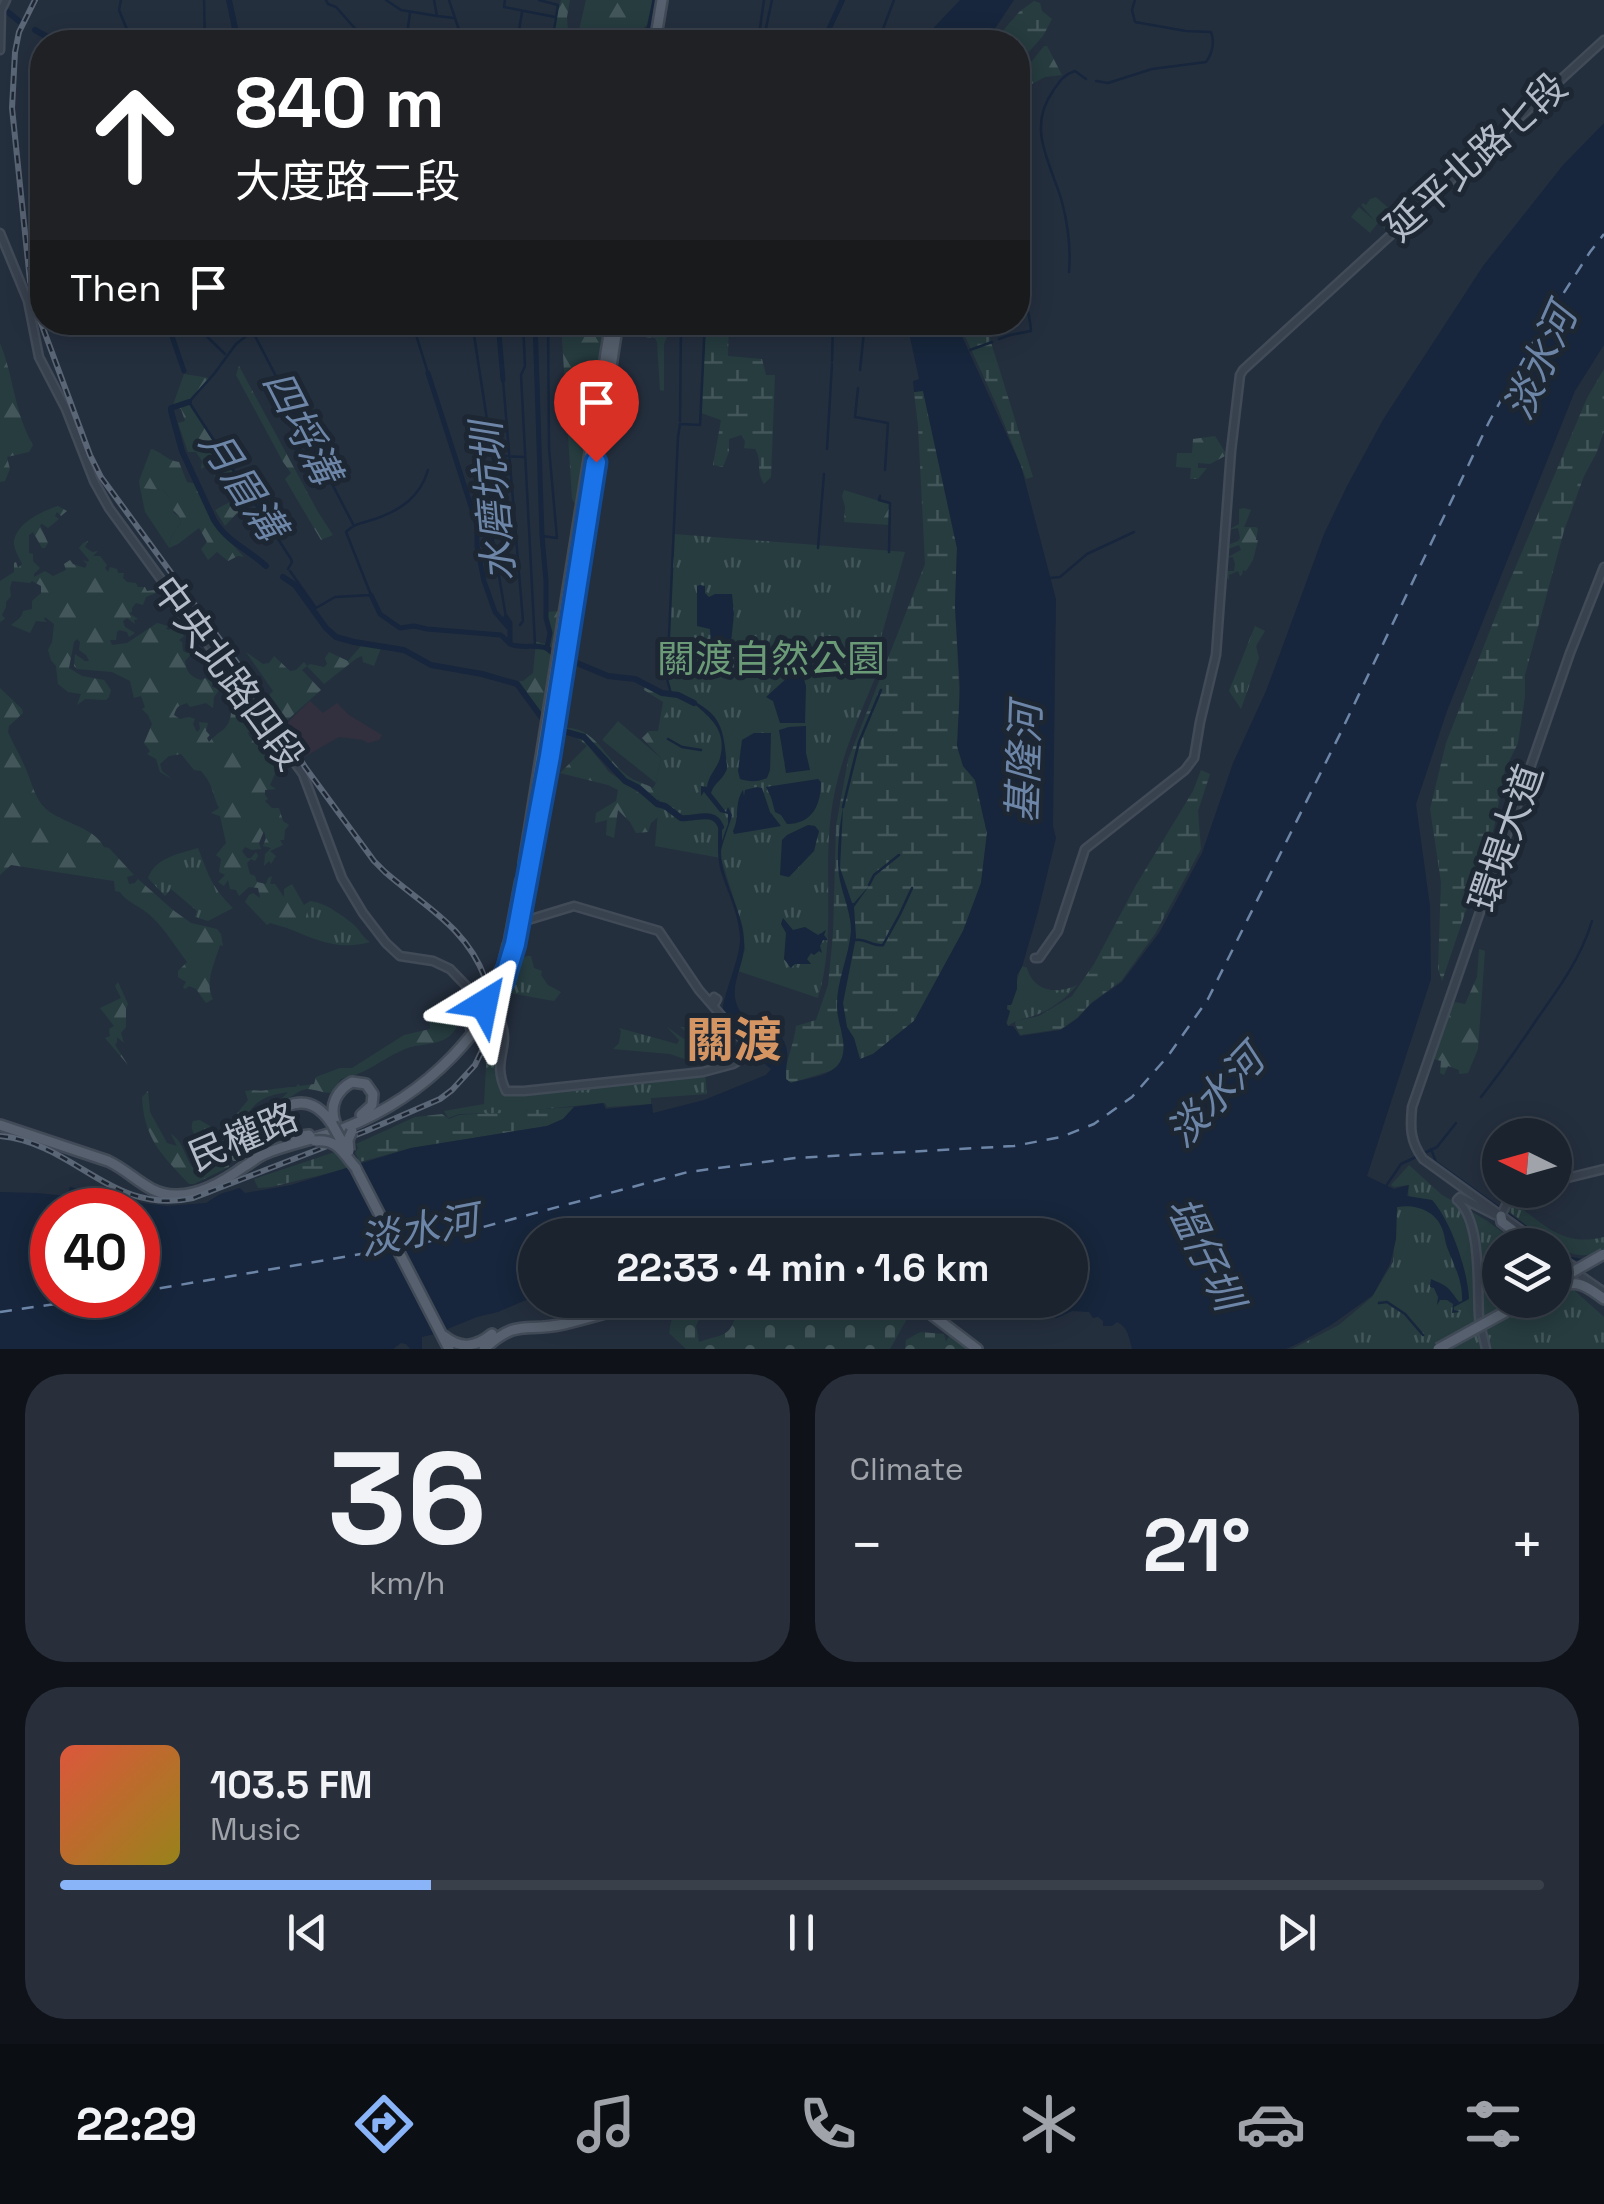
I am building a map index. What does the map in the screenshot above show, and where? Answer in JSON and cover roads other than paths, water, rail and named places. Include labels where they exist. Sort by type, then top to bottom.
[{"type":"main road","points":[[659,30],[664,0]]},
{"type":"main road","points":[[488,1013],[512,943],[524,879],[612,335]]},
{"type":"main road","name":"民權路","points":[[428,1077],[488,1013]]},
{"type":"main road","name":"民權路","points":[[0,1122],[122,1167],[149,1188],[169,1195],[190,1194],[267,1152],[378,1111],[454,1054],[488,1013]]},
{"type":"main road","points":[[348,1154],[348,1140],[356,1127],[416,1092],[428,1077]]},
{"type":"main road","points":[[335,1128],[332,1112],[337,1096],[346,1085],[360,1082],[371,1088],[372,1105],[350,1122]]},
{"type":"main road","points":[[316,1134],[286,1134],[281,1125],[283,1111],[291,1104],[306,1102],[318,1108],[335,1128],[447,1349]]},
{"type":"main road","name":"民權路","points":[[0,1122],[108,1156],[151,1184],[172,1191],[203,1185],[264,1150],[378,1111]]},
{"type":"main road","points":[[252,1161],[315,1140],[327,1140],[340,1147],[356,1168]]},
{"type":"main road","points":[[1503,1212],[1502,1222],[1511,1228]]},
{"type":"main road","points":[[1572,1275],[1604,1256]]},
{"type":"main road","points":[[1572,1281],[1580,1274],[1604,1296]]},
{"type":"main road","points":[[483,1345],[506,1325],[575,1318]]},
{"type":"main road","points":[[442,1334],[452,1343],[483,1345],[517,1328],[556,1326],[584,1318]]},
{"type":"main road","points":[[936,1318],[974,1349]]},
{"type":"main road","points":[[1436,1349],[1491,1318]]},
{"type":"street","points":[[0,50],[3,6]]},
{"type":"street","name":"延平北路七段","points":[[1036,958],[1058,931],[1085,849],[1192,762],[1216,654],[1240,375],[1604,40]]},
{"type":"street","name":"中央北路四段","points":[[0,233],[30,311]]},
{"type":"street","name":"中央北路四段","points":[[35,335],[39,357],[112,514],[303,774],[342,878],[364,914],[400,956],[442,964],[488,1013],[509,1022],[502,1049]]},
{"type":"street","name":"環堤大道","points":[[1518,1228],[1503,1212],[1422,1159],[1410,1133],[1412,1110],[1604,571]]},
{"type":"street","points":[[488,1013],[504,1028],[500,1074],[508,1092],[703,1072],[738,1062],[745,1058],[749,1048],[718,1012],[714,1000],[704,995],[660,931],[574,906],[524,920],[511,917]]},
{"type":"street","points":[[466,986],[474,1004],[470,1028]]},
{"type":"street","points":[[1572,1177],[1604,1169]]},
{"type":"street","points":[[1484,1349],[1471,1225],[1458,1200],[1460,1197],[1491,1214],[1503,1212],[1504,1208]]},
{"type":"street","points":[[1572,1268],[1580,1274]]},
{"type":"water","points":[[960,0],[1014,0],[994,30],[931,30]]},
{"type":"water","points":[[1604,123],[1604,345],[1575,391],[1447,711],[1416,804],[1430,906],[1431,979],[1367,1176],[1394,1189],[1409,1185],[1407,1196],[1432,1200],[1439,1209],[1452,1233],[1465,1275],[1469,1299],[1454,1307],[1460,1312],[1452,1313],[1453,1304],[1447,1300],[1440,1300],[1437,1305],[1438,1297],[1430,1287],[1431,1279],[1462,1301],[1460,1280],[1440,1224],[1425,1210],[1404,1206],[1397,1207],[1390,1264],[1373,1295],[1331,1325],[1286,1349],[1132,1349],[1121,1324],[1103,1326],[1103,1321],[1088,1312],[1088,1218],[518,1218],[518,1303],[422,1337],[422,1349],[410,1349],[401,1343],[393,1349],[0,1349],[0,1192],[30,1193],[30,1318],[160,1318],[160,1205],[206,1203],[240,1188],[245,1193],[291,1185],[411,1148],[547,1126],[563,1119],[574,1107],[603,1103],[606,1109],[652,1104],[653,1113],[704,1100],[766,1075],[771,1069],[750,1038],[723,1012],[740,938],[719,859],[718,820],[722,841],[728,814],[720,812],[704,792],[701,796],[701,786],[707,787],[719,762],[721,738],[714,723],[688,698],[717,721],[725,746],[727,769],[711,793],[732,815],[721,852],[743,932],[737,1005],[775,1055],[781,1051],[774,1037],[779,1033],[787,1051],[786,1079],[791,1083],[825,1074],[836,1067],[842,1056],[837,998],[851,931],[838,867],[843,807],[840,868],[852,903],[869,886],[854,907],[856,937],[843,1003],[847,1027],[860,1059],[873,1054],[914,1021],[963,931],[981,883],[987,833],[975,780],[963,766],[957,746],[957,548],[923,391],[914,392],[913,381],[919,379],[909,335],[961,335],[1021,466],[1056,599],[1056,838],[1017,975],[1017,989],[1011,1005],[1007,1005],[1010,1011],[1006,1023],[1020,1036],[1061,1030],[1078,1018],[1122,982],[1159,933],[1202,853],[1233,763],[1266,691],[1324,534],[1384,418],[1483,266],[1563,165]]},
{"type":"water","points":[[700,585],[705,586],[709,597],[732,594],[731,642],[711,643],[710,629],[697,626]]},
{"type":"water","points":[[797,669],[801,670],[806,686],[805,723],[780,723],[773,701],[766,697]]},
{"type":"water","points":[[806,726],[810,770],[786,773],[779,730]]},
{"type":"water","points":[[754,733],[771,733],[770,770],[767,778],[751,781],[740,779],[738,771],[742,740]]},
{"type":"water","points":[[818,779],[821,790],[813,812],[803,821],[787,824],[775,812],[766,787]]},
{"type":"water","points":[[762,788],[770,812],[781,826],[734,834],[740,795],[743,790],[744,796],[745,790]]},
{"type":"water","points":[[808,825],[819,831],[814,851],[789,877],[780,875],[782,840]]},
{"type":"water","points":[[783,918],[793,930],[805,927],[818,935],[826,930],[828,940],[820,946],[822,953],[811,953],[807,959],[811,964],[795,964],[791,968],[784,959]]},
{"type":"waterway","points":[[121,0],[119,10],[127,30]]},
{"type":"waterway","points":[[204,0],[205,30]]},
{"type":"waterway","points":[[229,0],[235,30]]},
{"type":"waterway","points":[[326,0],[356,30]]},
{"type":"waterway","points":[[386,0],[401,10],[437,16]]},
{"type":"waterway","points":[[434,0],[437,16],[454,18]]},
{"type":"waterway","points":[[449,0],[459,30]]},
{"type":"waterway","points":[[505,0],[504,7],[555,17]]},
{"type":"waterway","points":[[539,0],[558,5],[554,30]]},
{"type":"waterway","points":[[649,30],[655,0]]},
{"type":"waterway","points":[[760,30],[764,0]]},
{"type":"waterway","points":[[766,30],[772,0]]},
{"type":"waterway","points":[[828,30],[842,0]]},
{"type":"waterway","points":[[830,30],[844,0]]},
{"type":"waterway","points":[[883,30],[894,0]]},
{"type":"waterway","points":[[1096,81],[1108,83],[1152,69],[1206,62],[1210,55],[1211,32],[1135,22],[1135,0]]},
{"type":"waterway","points":[[8,12],[20,22]]},
{"type":"waterway","points":[[519,30],[522,12]]},
{"type":"waterway","points":[[408,30],[410,13]]},
{"type":"waterway","points":[[1069,272],[1066,219],[1043,146],[1041,119],[1045,105],[1065,76],[1075,71],[1086,79]]},
{"type":"waterway","points":[[1030,322],[1030,331]]},
{"type":"waterway","points":[[172,335],[184,371]]},
{"type":"waterway","points":[[205,335],[225,354]]},
{"type":"waterway","name":"月眉溝","points":[[247,335],[189,402],[291,559],[288,569]]},
{"type":"waterway","name":"四埒溝","points":[[255,335],[353,524]]},
{"type":"waterway","points":[[416,335],[428,373]]},
{"type":"waterway","name":"水磨坑圳","points":[[474,335],[497,485],[497,493],[487,506],[506,617]]},
{"type":"waterway","points":[[499,335],[503,380]]},
{"type":"waterway","points":[[524,335],[525,366],[521,375],[535,644]]},
{"type":"waterway","points":[[506,617],[510,623],[510,644],[547,648],[550,633],[546,618],[535,335]]},
{"type":"waterway","points":[[542,536],[557,538],[549,448],[548,335]]},
{"type":"waterway","points":[[680,421],[681,335]]},
{"type":"waterway","points":[[671,694],[667,679],[678,437],[680,424],[700,425],[704,335]]},
{"type":"waterway","points":[[832,361],[833,335]]},
{"type":"waterway","points":[[860,370],[864,335]]},
{"type":"waterway","points":[[999,339],[1010,335]]},
{"type":"waterway","points":[[970,350],[992,342]]},
{"type":"waterway","points":[[827,449],[832,364]]},
{"type":"waterway","points":[[428,373],[477,525],[484,581],[495,612],[508,627]]},
{"type":"waterway","points":[[503,380],[523,621],[520,625]]},
{"type":"waterway","points":[[858,388],[855,417],[888,423],[885,470]]},
{"type":"waterway","points":[[189,402],[171,411],[182,451],[214,520],[232,540],[266,566]]},
{"type":"waterway","points":[[505,456],[523,457]]},
{"type":"waterway","points":[[290,571],[316,608],[335,597],[371,595],[346,532],[408,501],[420,488],[428,470]]},
{"type":"waterway","points":[[818,548],[824,474]]},
{"type":"waterway","points":[[880,496],[879,500],[890,503],[889,552]]},
{"type":"waterway","points":[[474,518],[487,505]]},
{"type":"waterway","points":[[1050,578],[1060,577],[1087,554],[1134,532]]},
{"type":"waterway","points":[[283,577],[295,585],[336,637],[404,650],[431,665],[517,684],[542,718]]},
{"type":"waterway","points":[[371,595],[380,614],[400,628],[501,635],[510,644]]},
{"type":"waterway","name":"水磨坑圳","points":[[547,648],[552,652]]},
{"type":"waterway","points":[[572,661],[608,676],[635,679],[694,703]]},
{"type":"waterway","points":[[843,807],[859,742],[881,690]]},
{"type":"waterway","points":[[563,731],[584,737],[625,781],[657,804],[681,818],[714,818],[721,827]]},
{"type":"waterway","points":[[668,739],[682,747],[701,750]]},
{"type":"waterway","points":[[869,885],[874,875],[899,855]]},
{"type":"waterway","points":[[856,940],[883,945],[912,888]]},
{"type":"waterway","points":[[1481,1097],[1561,984],[1592,921]]},
{"type":"waterway","points":[[1386,1186],[1401,1164],[1437,1147],[1456,1123]]},
{"type":"waterway","points":[[1431,1149],[1436,1162],[1527,1228]]},
{"type":"waterway","points":[[1572,1258],[1581,1260]]},
{"type":"waterway","points":[[1379,1303],[1387,1302],[1405,1314],[1423,1335]]},
{"type":"railway","points":[[30,281],[12,108],[19,32],[35,0]]},
{"type":"railway","points":[[46,335],[101,477],[259,693],[305,767],[374,861],[455,931],[485,978]]},
{"type":"railway","points":[[0,1136],[51,1151],[139,1197],[164,1201],[193,1198],[440,1099],[475,1065],[487,1040],[491,1019]]},
{"type":"district","name":"關渡","points":[[734,1040]]},
{"type":"water label","name":"淡水河","points":[[1540,362]]},
{"type":"water label","name":"基隆河","points":[[1024,763]]},
{"type":"water label","name":"淡水河","points":[[1215,1096]]},
{"type":"water label","name":"淡水河","points":[[419,1230]]},
{"type":"water label","name":"塭仔圳","points":[[1205,1253]]},
{"type":"park label","name":"關渡自然公園","points":[[771,659]]}]
